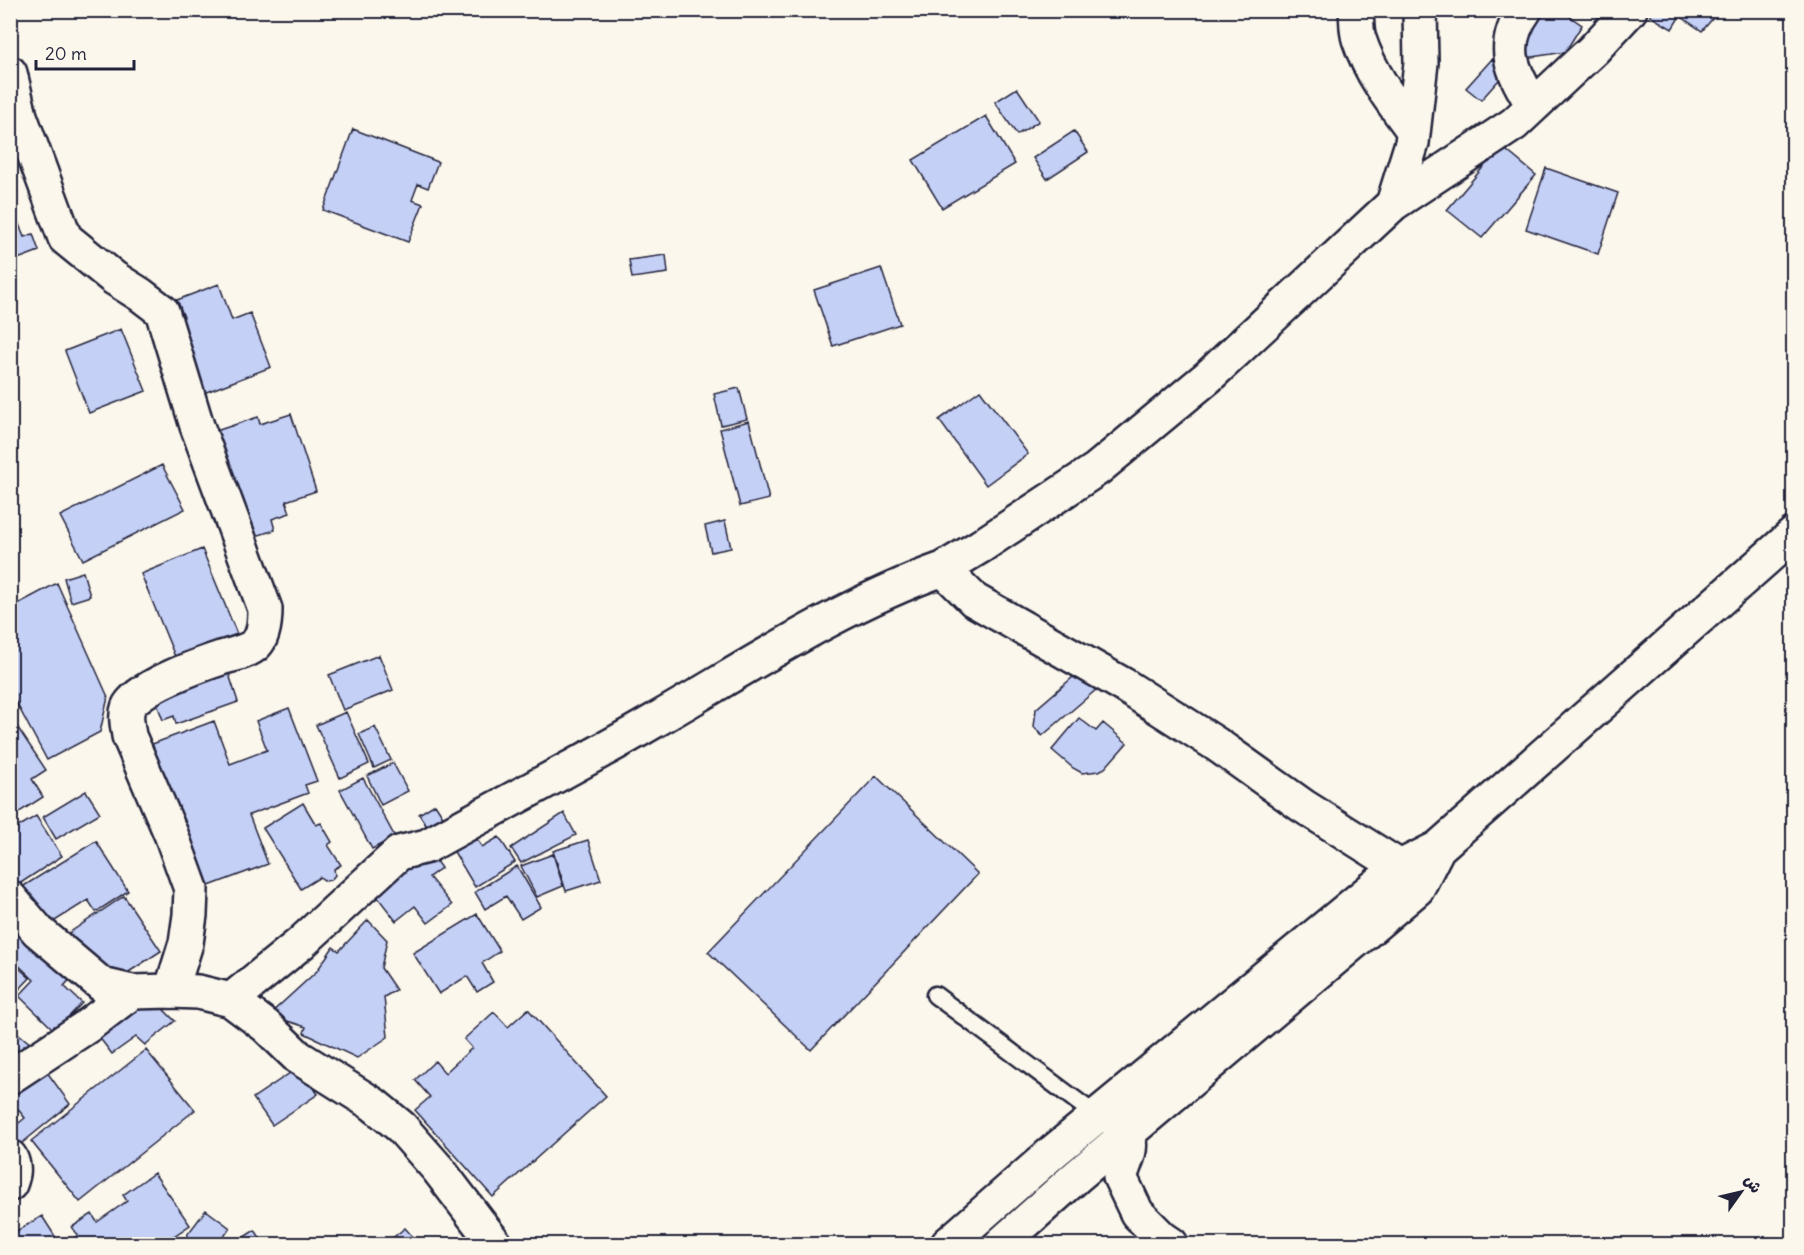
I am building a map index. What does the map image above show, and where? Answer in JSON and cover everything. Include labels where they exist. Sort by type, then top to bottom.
[{"type":"street","points":[[1356,10],[1358,38],[1372,68],[1386,94],[1413,130]]},
{"type":"street","points":[[1393,204],[1412,143],[1421,63],[1420,10]]},
{"type":"street","points":[[1525,10],[1510,40],[1511,57],[1518,81],[1533,105]]},
{"type":"street","points":[[231,1000],[301,943],[399,853],[427,846],[615,744],[813,628],[882,593],[943,569],[1097,469],[1208,377],[1393,204],[1514,124],[1593,50],[1630,10]]},
{"type":"street","points":[[10,73],[20,116],[65,238],[114,278],[162,311],[197,426],[265,609],[266,621],[255,645],[161,681],[141,693],[128,708],[129,736],[171,834],[191,889],[186,943],[171,991]]},
{"type":"street","points":[[1001,1245],[1409,878],[1438,848],[1794,534]]},
{"type":"street","points":[[943,569],[974,600],[1122,684],[1216,744],[1409,878]]},
{"type":"street","points":[[948,1245],[1101,1112],[1409,878]]},
{"type":"street","points":[[10,898],[38,931],[102,985],[132,992],[198,992],[231,1000],[266,1026],[298,1057],[373,1104],[401,1127],[438,1169],[495,1245]]},
{"type":"street","points":[[10,1077],[86,1027],[132,992]]},
{"type":"street","points":[[1101,1112],[1127,1134],[1130,1146],[1120,1177],[1137,1213],[1171,1245]]},
{"type":"street","points":[[1053,1152],[1076,1177],[1092,1180],[1120,1177]]},
{"type":"street","points":[[10,1157],[14,1166],[14,1174],[10,1184]]},
{"type":"lane","points":[[935,995],[1101,1112]]},
{"type":"building","points":[[1542,10],[1560,10],[1582,25],[1565,52],[1525,58],[1515,52]]},
{"type":"building","points":[[1653,10],[1720,10],[1702,31],[1680,16],[1672,29],[1650,16]]},
{"type":"building","points":[[1492,59],[1506,72],[1481,100],[1466,88]]},
{"type":"building","points":[[1017,88],[1039,121],[1017,135],[995,102]]},
{"type":"building","points":[[986,116],[1015,164],[942,208],[913,160]]},
{"type":"building","points":[[353,129],[438,162],[428,188],[418,184],[412,200],[423,204],[408,242],[323,210]]},
{"type":"building","points":[[1074,131],[1088,152],[1047,179],[1033,158]]},
{"type":"building","points":[[1501,146],[1536,175],[1482,238],[1447,210]]},
{"type":"building","points":[[1546,168],[1618,193],[1598,254],[1526,229]]},
{"type":"building","points":[[10,201],[24,237],[33,234],[39,251],[10,262]]},
{"type":"building","points":[[666,255],[668,273],[632,278],[629,260]]},
{"type":"building","points":[[881,268],[900,324],[833,346],[814,290]]},
{"type":"building","points":[[219,284],[232,320],[250,313],[271,367],[196,396],[168,323],[184,317],[177,300]]},
{"type":"building","points":[[121,329],[146,391],[89,413],[65,351]]},
{"type":"building","points":[[739,388],[747,419],[721,425],[714,394]]},
{"type":"building","points":[[980,390],[1028,454],[986,485],[939,420]]},
{"type":"building","points":[[291,414],[316,491],[286,501],[290,513],[272,519],[275,530],[249,538],[213,432],[258,417],[260,424]]},
{"type":"building","points":[[749,421],[769,499],[740,506],[720,429]]},
{"type":"building","points":[[162,465],[185,509],[83,560],[60,516]]},
{"type":"building","points":[[725,521],[731,548],[711,552],[705,526]]},
{"type":"building","points":[[202,549],[237,634],[176,659],[141,574]]},
{"type":"building","points":[[83,572],[90,596],[71,602],[64,578]]},
{"type":"building","points":[[57,583],[108,697],[100,732],[47,760],[10,691],[10,608]]},
{"type":"building","points":[[379,655],[393,690],[343,710],[329,675]]},
{"type":"building","points":[[228,671],[238,702],[176,724],[174,716],[163,720],[153,693]]},
{"type":"building","points":[[1080,671],[1097,689],[1042,736],[1034,727],[1036,709]]},
{"type":"building","points":[[289,708],[317,781],[305,785],[308,793],[249,815],[268,864],[201,889],[147,746],[214,721],[230,764],[267,750],[256,721]]},
{"type":"building","points":[[346,712],[369,764],[340,778],[316,725]]},
{"type":"building","points":[[1079,718],[1096,731],[1103,723],[1127,743],[1105,768],[1099,771],[1082,773],[1052,750]]},
{"type":"building","points":[[16,725],[46,770],[32,779],[43,797],[10,818],[10,729]]},
{"type":"building","points":[[375,727],[391,760],[374,768],[359,734]]},
{"type":"building","points":[[393,763],[408,791],[381,805],[367,776]]},
{"type":"building","points":[[876,776],[978,874],[811,1050],[708,952]]},
{"type":"building","points":[[363,778],[395,837],[372,849],[340,790]]},
{"type":"building","points":[[86,791],[100,813],[56,839],[43,817]]},
{"type":"building","points":[[303,803],[316,825],[321,823],[332,842],[328,845],[341,865],[334,869],[335,875],[331,880],[325,881],[320,877],[301,889],[263,828]]},
{"type":"building","points":[[435,804],[450,827],[434,838],[419,814]]},
{"type":"building","points":[[564,813],[576,835],[521,863],[511,848]]},
{"type":"building","points":[[36,816],[62,856],[13,888],[10,885],[10,832]]},
{"type":"building","points":[[472,832],[482,847],[499,837],[515,862],[475,887],[450,845]]},
{"type":"building","points":[[588,840],[601,880],[566,891],[553,851]]},
{"type":"building","points":[[96,841],[128,891],[96,912],[88,900],[47,926],[22,887]]},
{"type":"building","points":[[430,853],[441,868],[429,877],[452,905],[428,923],[415,906],[396,921],[369,886],[410,854]]},
{"type":"building","points":[[553,854],[563,886],[537,897],[521,866]]},
{"type":"building","points":[[517,866],[541,907],[521,919],[506,896],[485,909],[475,892]]},
{"type":"building","points":[[124,896],[161,951],[118,979],[86,960],[69,933]]},
{"type":"building","points":[[10,914],[77,972],[64,986],[82,1003],[55,1031],[19,996],[34,980],[10,957]]},
{"type":"building","points":[[477,914],[500,951],[482,963],[493,982],[477,992],[467,976],[439,994],[413,953]]},
{"type":"building","points":[[368,920],[387,940],[381,968],[396,990],[384,997],[388,1037],[357,1058],[304,1033],[306,1027],[269,1015],[317,971],[333,947],[339,951]]},
{"type":"building","points":[[10,960],[30,978],[13,996],[10,993]]},
{"type":"building","points":[[148,994],[175,1021],[145,1045],[136,1037],[112,1054],[92,1028]]},
{"type":"building","points":[[528,1009],[606,1096],[493,1197],[415,1110],[430,1097],[415,1080],[435,1061],[445,1073],[472,1048],[464,1039],[494,1012],[508,1027]]},
{"type":"building","points":[[13,1029],[32,1045],[10,1065],[10,1032]]},
{"type":"building","points":[[146,1050],[195,1110],[80,1202],[31,1141]]},
{"type":"building","points":[[42,1065],[70,1104],[16,1148],[10,1140],[10,1130],[25,1118],[12,1102],[15,1088]]},
{"type":"building","points":[[299,1067],[318,1094],[272,1125],[253,1098]]},
{"type":"building","points":[[154,1173],[190,1225],[162,1244],[149,1244],[147,1241],[141,1244],[76,1244],[72,1239],[78,1235],[72,1227],[92,1214],[97,1222],[127,1201],[123,1195]]},
{"type":"building","points":[[206,1210],[230,1228],[219,1244],[193,1244],[196,1242],[187,1235]]},
{"type":"building","points":[[42,1216],[60,1244],[11,1244],[10,1235]]},
{"type":"building","points":[[405,1228],[419,1244],[385,1244]]},
{"type":"building","points":[[255,1230],[264,1244],[233,1244]]}]
